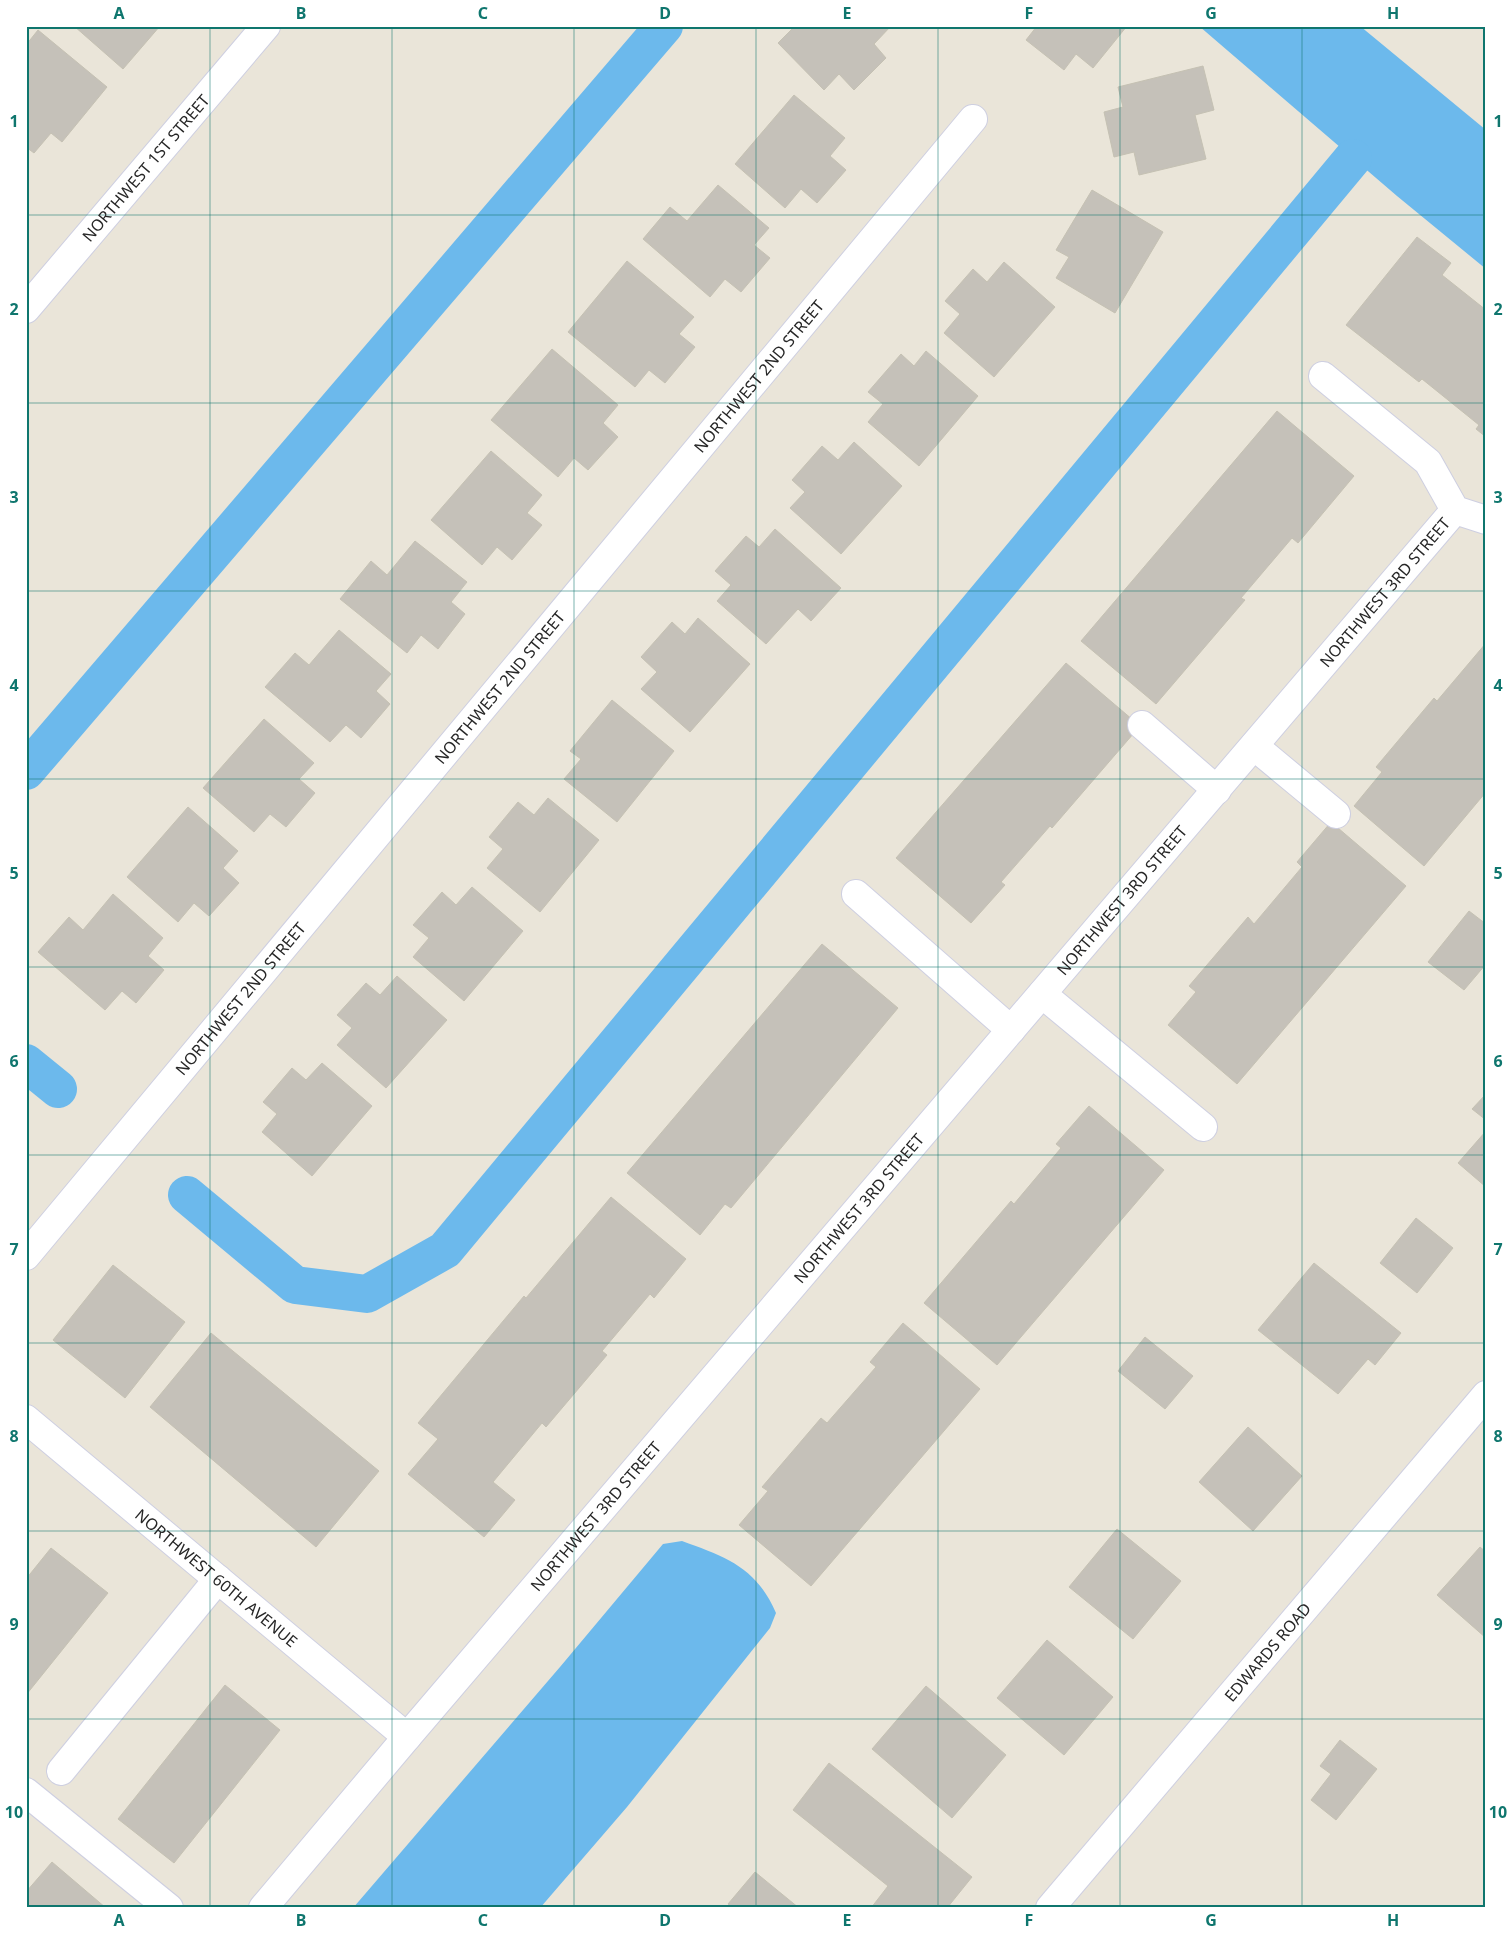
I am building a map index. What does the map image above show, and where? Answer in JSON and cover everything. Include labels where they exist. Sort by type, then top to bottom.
[{"type":"street","name":"NORTHWEST 1ST STREET","points":[[26,310],[266,26]]},
{"type":"street","name":"NORTHWEST 2ND STREET","points":[[26,1256],[973,119]]},
{"type":"street","points":[[1323,376],[1428,462],[1455,510],[1486,520]]},
{"type":"street","name":"NORTHWEST 3RD STREET","points":[[263,1908],[1455,510]]},
{"type":"street","points":[[1142,725],[1217,790]]},
{"type":"street","points":[[1254,746],[1336,814]]},
{"type":"street","points":[[856,894],[1011,1030]]},
{"type":"street","points":[[1042,994],[1203,1127]]},
{"type":"street","name":"EDWARDS ROAD","points":[[1050,1908],[1486,1395]]},
{"type":"street","name":"NORTHWEST 60TH AVENUE","points":[[26,1419],[407,1737]]},
{"type":"street","points":[[61,1771],[218,1579]]},
{"type":"street","points":[[26,1792],[169,1908]]},
{"type":"water","points":[[1199,26],[1360,26],[1486,130],[1486,269],[1397,196]]},
{"type":"water","points":[[682,1541],[726,1559],[749,1574],[768,1597],[776,1613],[770,1628],[627,1807],[540,1908],[353,1908],[663,1544]]},
{"type":"building","points":[[74,26],[160,26],[123,69]]},
{"type":"building","points":[[795,26],[891,26],[874,44],[886,58],[854,90],[839,74],[824,90],[778,43]]},
{"type":"building","points":[[1037,26],[1127,26],[1093,68],[1076,54],[1064,70],[1026,40]]},
{"type":"building","points":[[38,30],[107,87],[62,142],[51,133],[34,153],[26,147],[26,45]]},
{"type":"building","points":[[1203,66],[1214,110],[1195,115],[1206,159],[1139,175],[1134,152],[1114,157],[1104,112],[1123,107],[1118,87]]},
{"type":"building","points":[[794,95],[845,138],[830,156],[846,170],[817,203],[801,189],[785,208],[735,164]]},
{"type":"building","points":[[718,185],[769,228],[754,245],[770,258],[741,292],[725,279],[710,297],[643,239],[670,207],[687,221]]},
{"type":"building","points":[[1092,190],[1163,232],[1115,313],[1056,278],[1069,257],[1056,250]]},
{"type":"building","points":[[1417,237],[1451,263],[1442,275],[1486,310],[1486,437],[1476,429],[1479,425],[1422,379],[1419,382],[1346,325]]},
{"type":"building","points":[[627,261],[694,317],[679,334],[695,347],[665,383],[649,370],[635,387],[568,332]]},
{"type":"building","points":[[1004,262],[1055,307],[994,377],[944,333],[960,314],[945,301],[973,269],[987,282]]},
{"type":"building","points":[[552,349],[618,405],[603,423],[618,437],[588,470],[574,458],[558,477],[491,420]]},
{"type":"building","points":[[926,351],[978,396],[919,466],[868,422],[883,404],[868,392],[901,354],[914,366]]},
{"type":"building","points":[[1277,411],[1354,476],[1298,543],[1292,538],[1241,598],[1245,600],[1156,704],[1081,641]]},
{"type":"building","points":[[854,442],[902,486],[841,554],[790,508],[805,492],[792,480],[822,446],[838,460]]},
{"type":"building","points":[[491,451],[542,495],[527,513],[542,525],[512,560],[497,547],[482,565],[431,520]]},
{"type":"building","points":[[775,529],[841,588],[811,621],[798,609],[766,644],[717,601],[731,585],[715,571],[746,536],[759,547]]},
{"type":"building","points":[[415,541],[467,582],[451,602],[465,614],[438,649],[421,635],[407,653],[340,599],[371,561],[387,575]]},
{"type":"building","points":[[698,618],[750,664],[690,732],[641,689],[657,672],[641,657],[672,622],[685,634]]},
{"type":"building","points":[[339,630],[391,674],[376,691],[390,704],[361,738],[346,725],[330,742],[265,687],[295,653],[309,665]]},
{"type":"building","points":[[1486,643],[1486,792],[1424,866],[1354,806],[1382,772],[1376,767],[1434,698],[1437,701]]},
{"type":"building","points":[[1066,663],[1140,726],[1052,828],[1050,826],[1001,882],[1005,885],[971,923],[896,858]]},
{"type":"building","points":[[612,700],[674,751],[617,822],[564,779],[581,759],[570,751]]},
{"type":"building","points":[[264,719],[314,763],[299,779],[315,793],[286,827],[270,814],[254,832],[203,788]]},
{"type":"building","points":[[548,798],[599,840],[540,912],[487,868],[503,849],[489,837],[518,802],[534,815]]},
{"type":"building","points":[[188,807],[238,851],[223,868],[239,883],[209,916],[194,903],[178,922],[127,877]]},
{"type":"building","points":[[1331,822],[1406,886],[1237,1084],[1168,1025],[1196,992],[1189,986],[1248,917],[1254,924],[1302,867],[1297,862]]},
{"type":"building","points":[[472,887],[523,931],[464,1001],[413,957],[429,938],[413,925],[442,892],[456,905]]},
{"type":"building","points":[[113,894],[163,938],[148,956],[164,970],[136,1003],[122,991],[105,1010],[38,952],[69,917],[83,930]]},
{"type":"building","points":[[1469,911],[1486,924],[1486,964],[1464,990],[1428,962]]},
{"type":"building","points":[[822,944],[898,1008],[731,1208],[725,1204],[700,1235],[627,1173]]},
{"type":"building","points":[[397,976],[447,1020],[386,1088],[337,1045],[352,1028],[337,1015],[366,983],[380,995]]},
{"type":"building","points":[[322,1063],[372,1106],[312,1176],[262,1132],[277,1114],[263,1102],[292,1068],[306,1080]]},
{"type":"building","points":[[1486,1094],[1486,1120],[1472,1109]]},
{"type":"building","points":[[1089,1106],[1164,1170],[997,1365],[924,1303],[1011,1201],[1014,1204],[1061,1148],[1056,1144]]},
{"type":"building","points":[[1486,1131],[1486,1187],[1458,1163]]},
{"type":"building","points":[[611,1197],[686,1259],[654,1298],[650,1294],[602,1351],[607,1355],[546,1427],[542,1423],[493,1482],[515,1500],[484,1537],[408,1474],[438,1439],[418,1423],[524,1296],[526,1298]]},
{"type":"building","points":[[1416,1218],[1453,1248],[1417,1293],[1380,1263]]},
{"type":"building","points":[[1314,1263],[1401,1333],[1375,1365],[1368,1359],[1338,1394],[1258,1330]]},
{"type":"building","points":[[113,1265],[185,1322],[125,1398],[53,1340]]},
{"type":"building","points":[[903,1323],[980,1389],[811,1586],[739,1525],[768,1491],[762,1487],[821,1418],[827,1423],[876,1367],[870,1362]]},
{"type":"building","points":[[211,1333],[379,1471],[316,1547],[150,1407]]},
{"type":"building","points":[[1145,1337],[1193,1376],[1165,1409],[1118,1371]]},
{"type":"building","points":[[1248,1427],[1302,1476],[1253,1531],[1199,1482]]},
{"type":"building","points":[[1117,1529],[1181,1581],[1133,1639],[1069,1587]]},
{"type":"building","points":[[1480,1547],[1486,1552],[1486,1638],[1437,1595]]},
{"type":"building","points":[[51,1548],[108,1593],[26,1695],[26,1579]]},
{"type":"building","points":[[1047,1640],[1113,1697],[1064,1755],[997,1698]]},
{"type":"building","points":[[225,1685],[280,1730],[174,1863],[118,1819]]},
{"type":"building","points":[[926,1686],[1006,1755],[952,1818],[872,1749]]},
{"type":"building","points":[[1340,1740],[1377,1769],[1336,1820],[1311,1800],[1331,1774],[1320,1766]]},
{"type":"building","points":[[829,1763],[972,1877],[947,1908],[871,1908],[888,1886],[793,1810]]},
{"type":"building","points":[[52,1862],[106,1908],[26,1908],[26,1892]]},
{"type":"building","points":[[755,1872],[799,1908],[733,1908],[728,1904]]},
{"type":"waterway","points":[[26,771],[664,26]]},
{"type":"waterway","points":[[187,1195],[295,1285],[367,1294],[445,1250],[1353,158]]},
{"type":"waterway","points":[[26,1063],[58,1089]]}]
